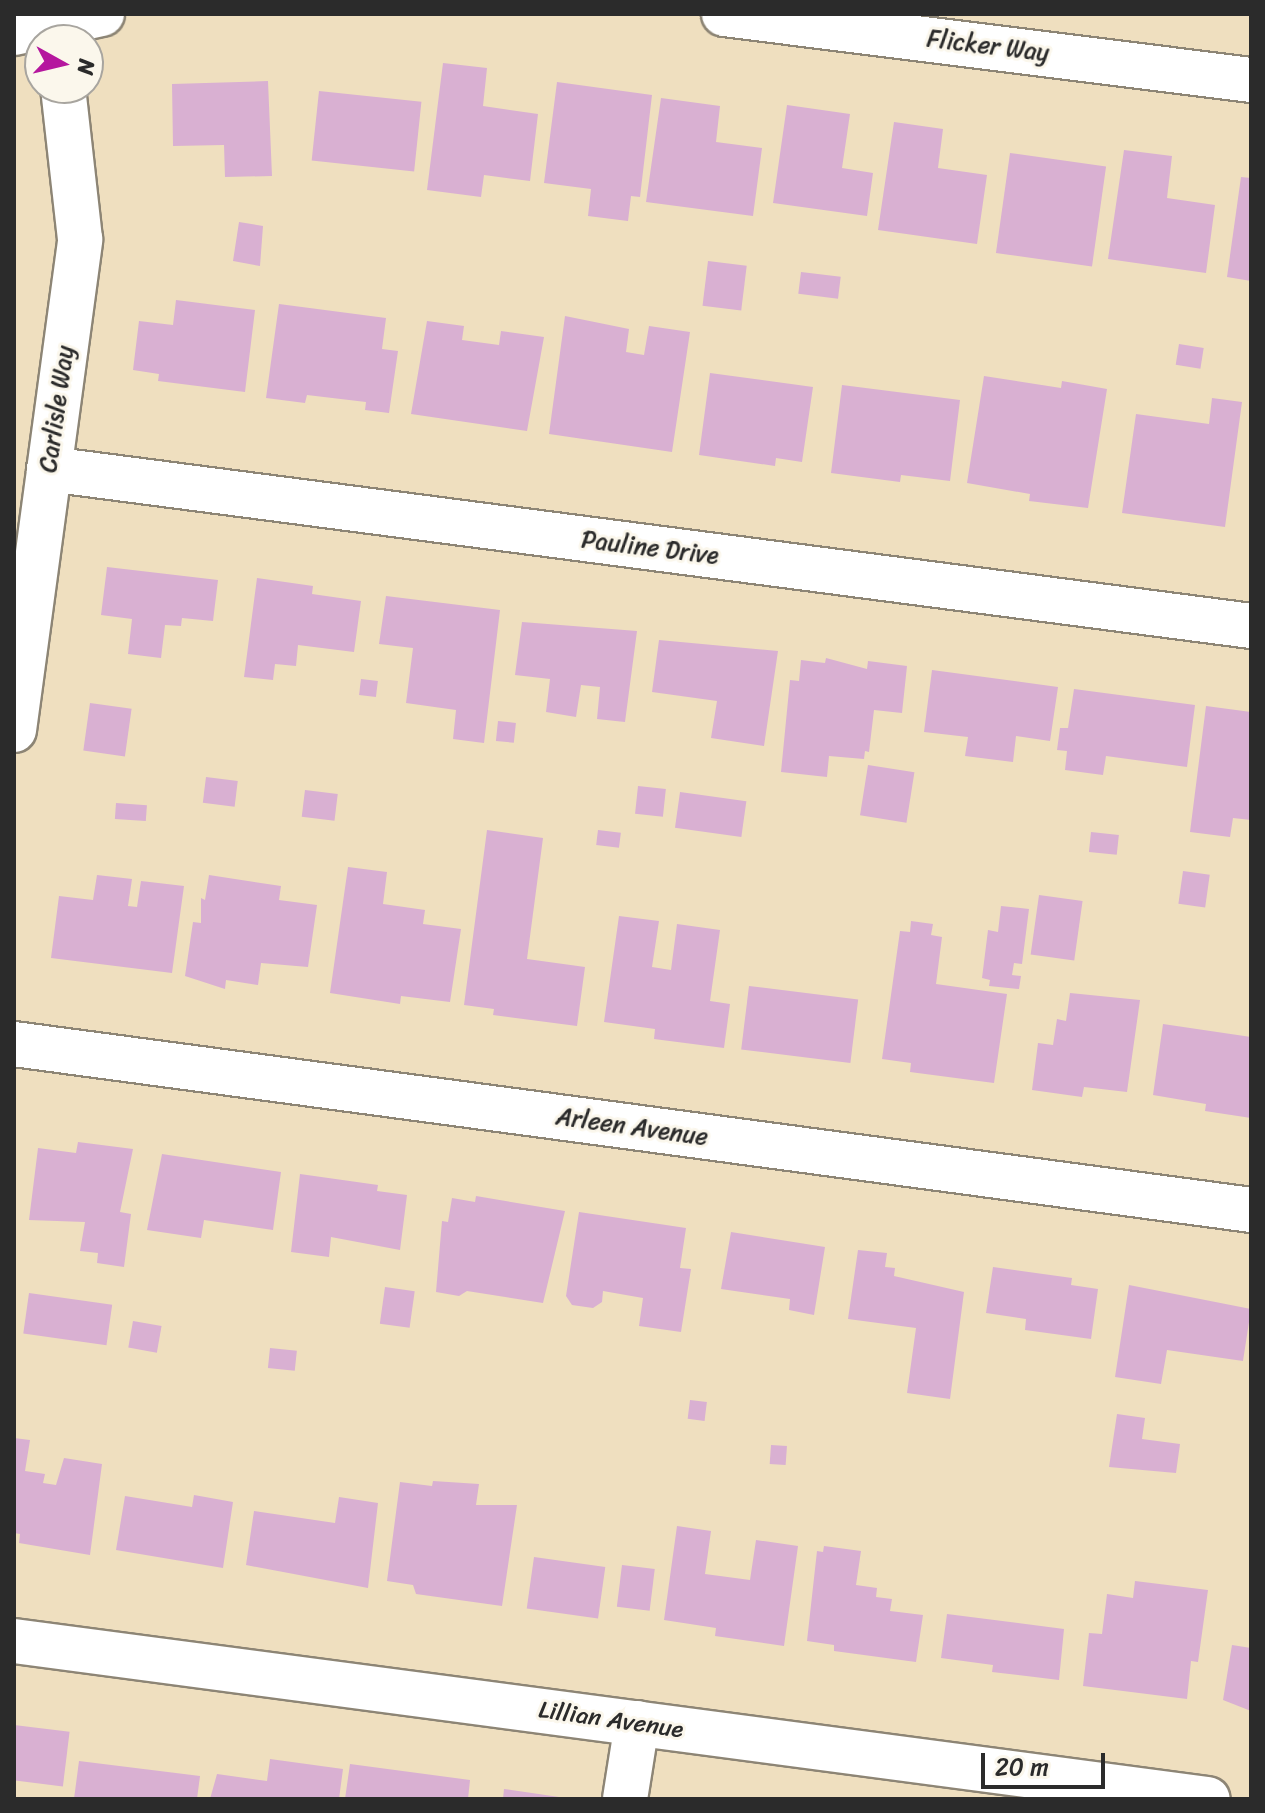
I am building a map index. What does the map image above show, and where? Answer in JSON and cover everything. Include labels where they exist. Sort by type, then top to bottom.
[{"type":"street","points":[[67,24],[102,14]]},
{"type":"street","name":"Flicker Way","points":[[724,14],[975,29],[1251,80]]},
{"type":"street","name":"Carlisle Way","points":[[14,730],[18,672],[80,239],[65,104]]},
{"type":"street","name":"Pauline Drive","points":[[49,469],[1251,626]]},
{"type":"street","name":"Arleen Avenue","points":[[14,1044],[1251,1210]]},
{"type":"street","name":"Lillian Avenue","points":[[14,1641],[1208,1799]]},
{"type":"street","points":[[625,1799],[637,1723]]},
{"type":"building","points":[[443,63],[487,68],[483,106],[538,114],[530,181],[484,175],[481,197],[427,190]]},
{"type":"building","points":[[268,81],[272,176],[225,177],[224,145],[173,146],[172,84]]},
{"type":"building","points":[[557,82],[652,95],[640,197],[631,196],[628,221],[588,216],[591,189],[544,183]]},
{"type":"building","points":[[319,91],[421,102],[414,171],[312,161]]},
{"type":"building","points":[[661,98],[720,106],[716,142],[762,148],[753,216],[646,202]]},
{"type":"building","points":[[787,105],[850,114],[842,168],[873,173],[867,216],[773,203]]},
{"type":"building","points":[[894,122],[943,129],[938,168],[987,175],[977,244],[878,230]]},
{"type":"building","points":[[1124,150],[1172,156],[1167,198],[1215,205],[1206,273],[1108,259]]},
{"type":"building","points":[[1010,153],[1106,166],[1092,267],[996,253]]},
{"type":"building","points":[[1241,177],[1251,178],[1251,281],[1227,277]]},
{"type":"building","points":[[239,222],[263,226],[260,266],[233,261]]},
{"type":"building","points":[[708,261],[747,266],[741,310],[703,306]]},
{"type":"building","points":[[801,272],[841,277],[838,299],[798,294]]},
{"type":"building","points":[[176,300],[255,310],[245,392],[158,381],[159,374],[133,370],[139,321],[173,325]]},
{"type":"building","points":[[279,304],[386,318],[382,349],[398,351],[389,413],[365,410],[366,402],[307,395],[305,403],[266,398]]},
{"type":"building","points":[[565,316],[629,329],[626,352],[644,355],[649,326],[690,332],[672,452],[549,434]]},
{"type":"building","points":[[427,321],[464,326],[462,340],[499,345],[501,331],[544,337],[527,431],[411,414]]},
{"type":"building","points":[[1179,344],[1204,348],[1200,369],[1176,365]]},
{"type":"building","points":[[710,373],[813,387],[802,462],[776,458],[775,466],[699,455]]},
{"type":"building","points":[[984,376],[1061,388],[1062,381],[1107,389],[1088,508],[1029,501],[1030,494],[967,483]]},
{"type":"building","points":[[842,385],[960,400],[950,481],[901,475],[900,482],[831,473]]},
{"type":"building","points":[[1212,398],[1242,402],[1225,527],[1122,513],[1136,414],[1209,424]]},
{"type":"building","points":[[107,567],[218,580],[213,621],[182,618],[181,626],[165,625],[161,658],[128,654],[132,619],[101,615]]},
{"type":"building","points":[[257,578],[313,586],[312,594],[361,601],[354,652],[298,645],[296,666],[275,664],[273,680],[244,677]]},
{"type":"building","points":[[386,596],[500,610],[484,743],[453,739],[456,710],[406,703],[413,648],[379,644]]},
{"type":"building","points":[[522,622],[637,631],[625,722],[597,719],[600,687],[581,685],[576,717],[546,712],[550,679],[515,675]]},
{"type":"building","points":[[659,640],[778,651],[764,746],[711,738],[717,701],[652,692]]},
{"type":"building","points":[[826,658],[867,669],[868,661],[907,666],[902,713],[874,710],[869,752],[865,751],[864,759],[829,756],[827,777],[781,772],[790,680],[799,681],[801,660],[825,663]]},
{"type":"building","points":[[932,670],[1058,687],[1050,741],[1016,736],[1013,762],[965,756],[968,737],[924,732]]},
{"type":"building","points":[[361,679],[378,681],[376,697],[359,695]]},
{"type":"building","points":[[1074,689],[1195,705],[1187,767],[1106,756],[1103,775],[1065,770],[1067,751],[1057,750],[1060,728],[1068,728]]},
{"type":"building","points":[[90,703],[132,709],[125,756],[83,751]]},
{"type":"building","points":[[1206,706],[1251,712],[1251,820],[1233,818],[1230,837],[1190,832]]},
{"type":"building","points":[[498,721],[516,723],[514,743],[496,741]]},
{"type":"building","points":[[868,765],[914,772],[906,823],[860,815]]},
{"type":"building","points":[[206,777],[238,781],[235,807],[203,803]]},
{"type":"building","points":[[638,786],[666,789],[663,817],[635,814]]},
{"type":"building","points":[[305,790],[338,794],[334,821],[302,817]]},
{"type":"building","points":[[680,792],[746,801],[741,837],[675,828]]},
{"type":"building","points":[[116,803],[147,805],[146,821],[115,819]]},
{"type":"building","points":[[487,830],[543,838],[527,959],[585,967],[577,1026],[493,1015],[494,1009],[464,1005]]},
{"type":"building","points":[[598,830],[621,833],[619,848],[596,845]]},
{"type":"building","points":[[1091,832],[1119,835],[1117,855],[1089,852]]},
{"type":"building","points":[[348,867],[387,872],[383,904],[425,910],[423,924],[461,929],[450,1002],[401,996],[400,1004],[330,993]]},
{"type":"building","points":[[1183,871],[1210,875],[1205,907],[1178,904]]},
{"type":"building","points":[[97,875],[132,879],[128,906],[137,907],[141,881],[184,886],[172,973],[51,958],[59,896],[93,900]]},
{"type":"building","points":[[209,875],[281,886],[279,900],[317,905],[308,967],[261,963],[258,985],[226,980],[225,989],[185,976],[193,922],[201,923],[201,898],[205,900]]},
{"type":"building","points":[[1039,895],[1083,901],[1074,961],[1031,954]]},
{"type":"building","points":[[1001,906],[1029,909],[1022,964],[1014,963],[1012,975],[1021,976],[1019,989],[989,986],[990,980],[982,978],[988,930],[998,932]]},
{"type":"building","points":[[619,916],[659,921],[652,967],[671,970],[677,924],[720,930],[710,1001],[730,1004],[724,1048],[654,1039],[655,1029],[604,1022]]},
{"type":"building","points":[[911,921],[933,924],[931,935],[942,937],[936,984],[1007,994],[994,1083],[910,1072],[911,1063],[882,1059],[900,931],[910,932]]},
{"type":"building","points":[[749,986],[858,999],[850,1063],[741,1050]]},
{"type":"building","points":[[1070,993],[1140,1000],[1127,1092],[1084,1087],[1082,1097],[1032,1090],[1038,1043],[1053,1045],[1057,1019],[1066,1021]]},
{"type":"building","points":[[1163,1024],[1251,1037],[1251,1118],[1205,1111],[1206,1104],[1153,1095]]},
{"type":"building","points":[[78,1142],[133,1149],[120,1212],[131,1214],[124,1267],[97,1263],[98,1253],[80,1251],[85,1222],[29,1220],[38,1148],[76,1153]]},
{"type":"building","points":[[162,1154],[281,1172],[273,1230],[204,1220],[201,1238],[147,1230]]},
{"type":"building","points":[[300,1174],[378,1185],[377,1191],[407,1195],[400,1250],[331,1237],[329,1257],[291,1252]]},
{"type":"building","points":[[476,1196],[565,1211],[543,1303],[467,1291],[459,1296],[436,1292],[442,1221],[448,1222],[452,1198],[475,1202]]},
{"type":"building","points":[[579,1212],[686,1228],[680,1268],[691,1269],[681,1332],[639,1326],[643,1298],[603,1291],[602,1302],[593,1308],[572,1305],[566,1296]]},
{"type":"building","points":[[731,1232],[825,1247],[814,1315],[789,1310],[790,1299],[721,1289]]},
{"type":"building","points":[[858,1250],[887,1253],[885,1267],[895,1268],[894,1276],[964,1292],[950,1399],[907,1393],[916,1328],[848,1319]]},
{"type":"building","points":[[993,1267],[1072,1278],[1071,1285],[1098,1289],[1091,1339],[1025,1330],[1026,1319],[986,1313]]},
{"type":"building","points":[[1129,1285],[1251,1309],[1243,1361],[1167,1350],[1161,1384],[1115,1377]]},
{"type":"building","points":[[385,1287],[415,1291],[410,1328],[380,1324]]},
{"type":"building","points":[[29,1293],[112,1305],[106,1345],[23,1334]]},
{"type":"building","points":[[133,1321],[162,1326],[157,1353],[128,1348]]},
{"type":"building","points":[[270,1348],[297,1351],[295,1371],[268,1368]]},
{"type":"building","points":[[690,1400],[707,1402],[705,1421],[688,1419]]},
{"type":"building","points":[[1117,1414],[1145,1418],[1142,1439],[1180,1444],[1176,1473],[1109,1467]]},
{"type":"building","points":[[14,1438],[30,1440],[25,1471],[45,1474],[43,1483],[56,1485],[64,1458],[102,1464],[90,1555],[19,1543],[20,1534],[14,1533]]},
{"type":"building","points":[[771,1445],[787,1446],[786,1465],[770,1464]]},
{"type":"building","points":[[433,1481],[479,1484],[476,1505],[517,1505],[502,1606],[416,1594],[413,1585],[387,1581],[400,1482],[432,1486]]},
{"type":"building","points":[[194,1495],[233,1502],[223,1568],[116,1550],[125,1496],[192,1507]]},
{"type":"building","points":[[339,1497],[378,1503],[368,1588],[246,1565],[254,1511],[335,1523]]},
{"type":"building","points":[[677,1526],[711,1531],[705,1574],[750,1580],[756,1540],[798,1546],[784,1646],[715,1636],[716,1628],[664,1620]]},
{"type":"building","points":[[824,1546],[861,1551],[856,1585],[877,1588],[876,1597],[892,1599],[890,1611],[923,1615],[916,1662],[834,1651],[834,1645],[807,1641],[817,1551],[823,1552]]},
{"type":"building","points":[[534,1557],[605,1567],[598,1619],[527,1608]]},
{"type":"building","points":[[622,1565],[655,1569],[650,1611],[617,1607]]},
{"type":"building","points":[[1135,1581],[1208,1590],[1198,1662],[1191,1661],[1187,1699],[1083,1686],[1089,1633],[1102,1634],[1107,1594],[1133,1598]]},
{"type":"building","points":[[947,1614],[1064,1629],[1059,1680],[992,1672],[993,1665],[941,1658]]},
{"type":"building","points":[[1232,1645],[1251,1648],[1251,1711],[1223,1700]]},
{"type":"building","points":[[14,1725],[70,1732],[63,1786],[14,1780]]},
{"type":"building","points":[[270,1759],[343,1769],[339,1799],[210,1799],[217,1774],[267,1781]]},
{"type":"building","points":[[79,1761],[200,1776],[197,1799],[74,1799]]},
{"type":"building","points":[[350,1764],[470,1780],[468,1799],[345,1799]]},
{"type":"building","points":[[504,1789],[559,1797],[559,1799],[503,1799]]}]
